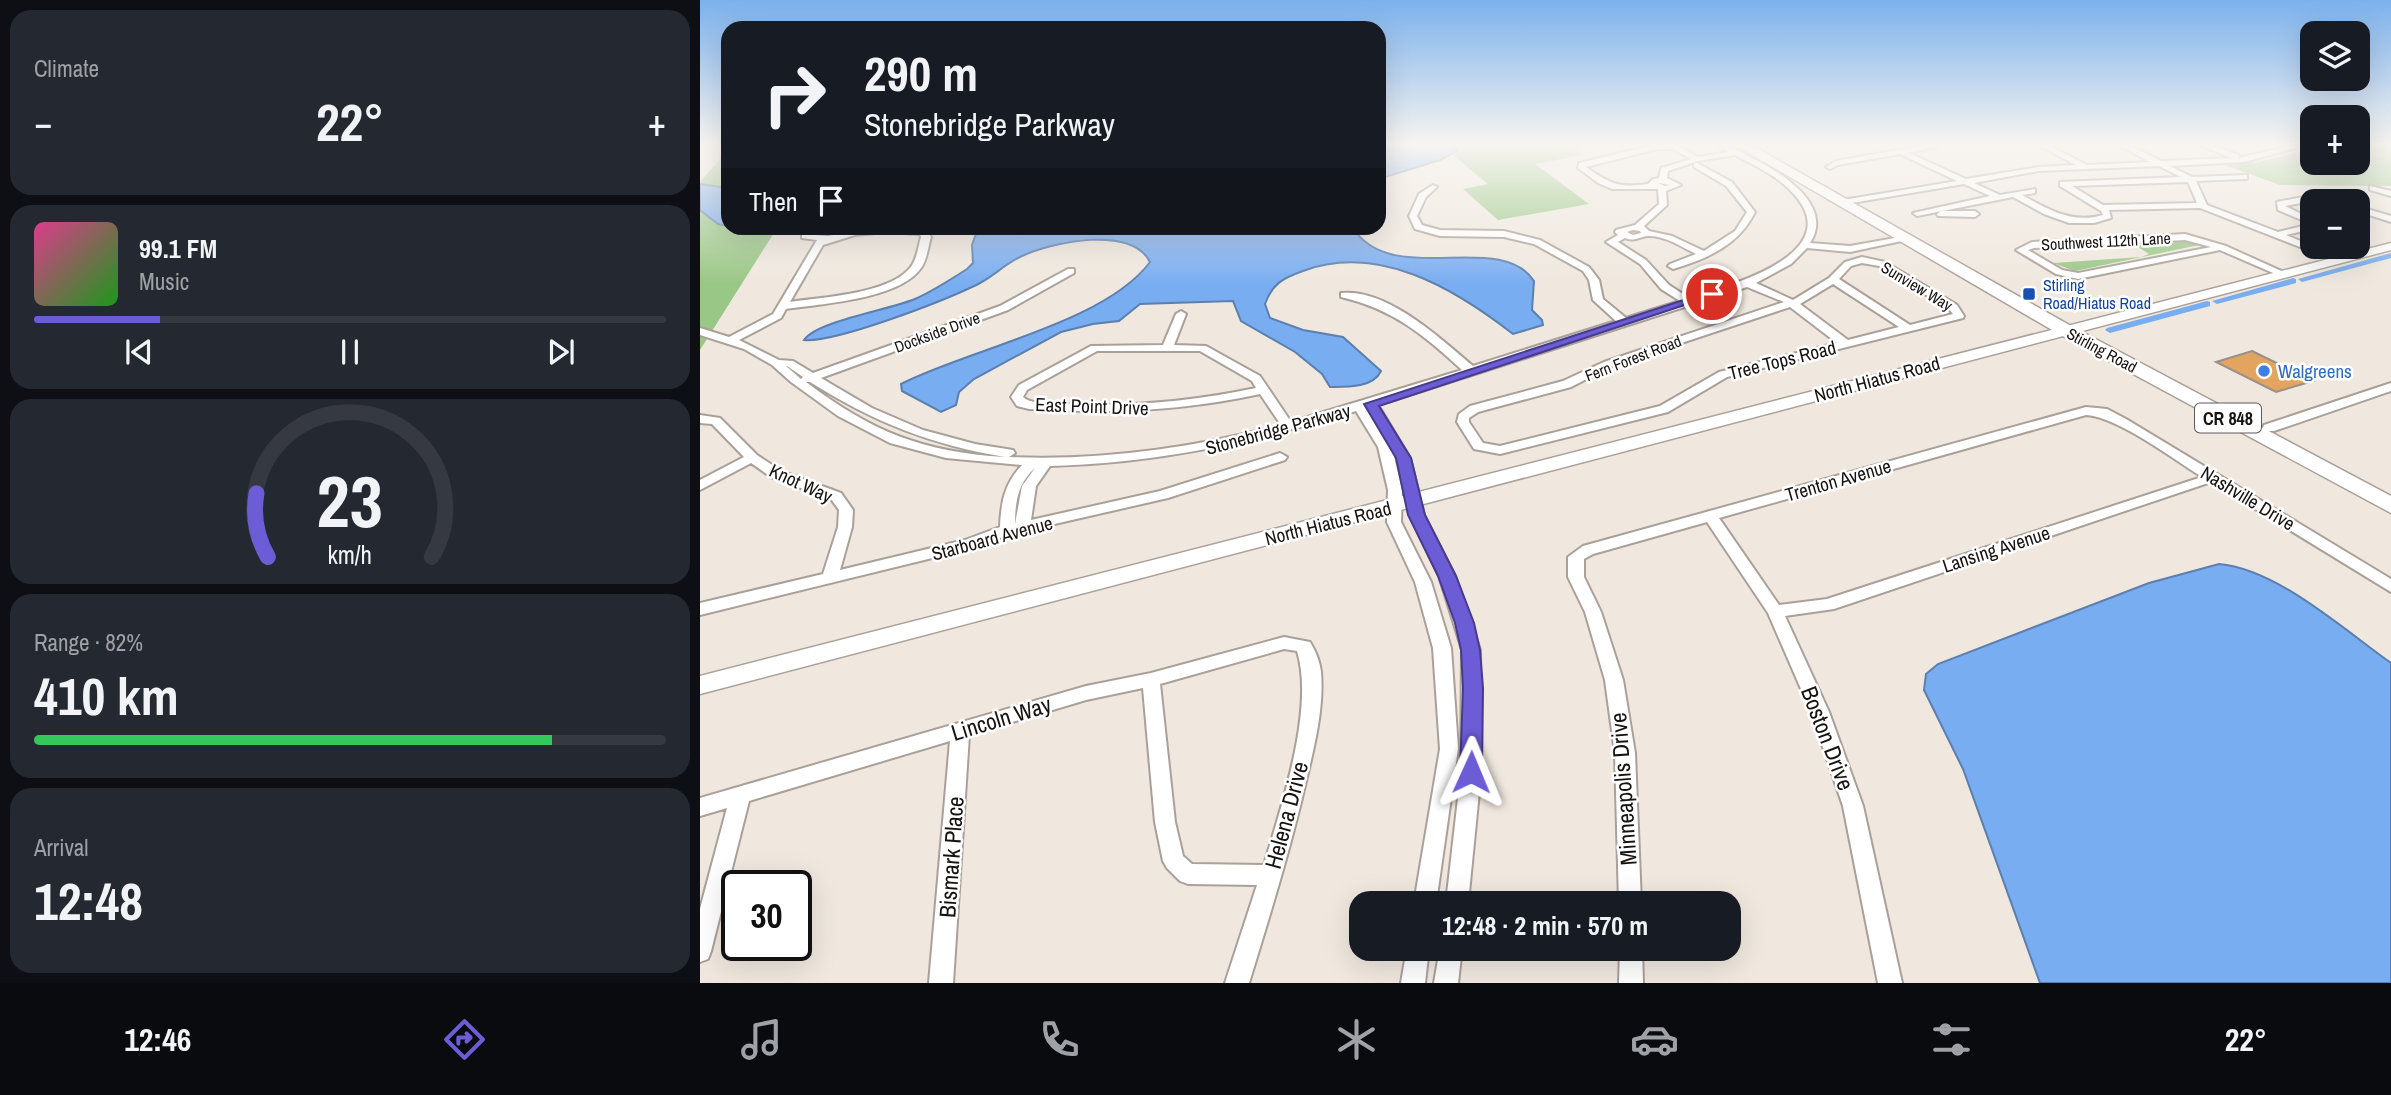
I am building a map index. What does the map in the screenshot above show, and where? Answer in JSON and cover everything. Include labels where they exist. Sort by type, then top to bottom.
[{"type":"main road","name":"Stirling Road","points":[[1828,192],[1849,202],[1906,239],[2071,328],[2391,493]]},
{"type":"main road","name":"Stirling Road","points":[[1832,192],[2391,506]]},
{"type":"street","points":[[1427,192],[1422,196],[1413,216],[1418,227],[1440,233],[1504,234],[1537,242],[1586,270],[1594,280],[1598,300],[1623,321]]},
{"type":"street","points":[[1642,230],[1662,205],[1660,192]]},
{"type":"street","points":[[1673,266],[1704,254],[1744,230],[1751,212],[1735,192]]},
{"type":"street","points":[[1793,192],[1811,214],[1814,229],[1807,245],[1850,249],[1906,239]]},
{"type":"street","points":[[1849,202],[1883,196],[1882,192]]},
{"type":"street","points":[[1986,192],[1998,197]]},
{"type":"street","points":[[1963,204],[1978,216],[1919,215],[1934,210],[1963,204],[2013,194],[2026,192]]},
{"type":"street","points":[[2013,194],[2044,214],[2060,219],[2108,216],[2101,208],[2076,192]]},
{"type":"street","points":[[2197,192],[2203,206]]},
{"type":"street","points":[[2300,200],[2280,204],[2281,208],[2300,216]]},
{"type":"street","points":[[2101,208],[2203,206],[2300,244]]},
{"type":"street","points":[[2371,212],[2391,208]]},
{"type":"street","points":[[1934,210],[1947,216]]},
{"type":"street","points":[[2371,212],[2391,219]]},
{"type":"street","points":[[1688,302],[1665,287],[1643,262],[1611,242],[1623,236],[1619,232],[1621,229],[1642,230],[1669,238],[1704,254]]},
{"type":"street","points":[[2277,235],[2300,229]]},
{"type":"street","points":[[805,236],[827,239],[862,235]]},
{"type":"street","points":[[785,306],[865,293],[898,281],[916,269],[925,235]]},
{"type":"street","name":"Southwest 112th Lane","points":[[2192,238],[2218,248],[2083,276],[2071,275],[2026,255],[2021,248],[2192,238]]},
{"type":"street","points":[[731,340],[777,316],[785,306],[814,248],[827,239]]},
{"type":"street","name":"Stonebridge Parkway","points":[[700,331],[731,340],[778,363],[805,380],[847,418],[911,446],[963,458],[1040,462],[1138,459],[1201,449],[1365,406],[1742,285],[1788,262],[1807,245]]},
{"type":"street","name":"North Hiatus Road","points":[[700,685],[2391,246]]},
{"type":"street","points":[[2218,248],[2283,274]]},
{"type":"street","name":"Fern Forest Road","points":[[1488,450],[1477,444],[1463,422],[1463,416],[1474,410],[1567,384],[1608,364],[1790,304],[1833,280],[1852,262],[1873,260]]},
{"type":"street","name":"Sunview Way","points":[[1873,260],[1953,307],[1960,314]]},
{"type":"street","name":"Dockside Drive","points":[[805,380],[1004,308],[1071,271]]},
{"type":"street","points":[[1833,280],[1909,329]]},
{"type":"street","points":[[1742,285],[1776,302],[1790,304],[1847,345]]},
{"type":"street","points":[[1345,295],[1373,301],[1395,312],[1422,329],[1471,371]]},
{"type":"street","points":[[1181,314],[1167,349],[1202,348],[1256,379],[1289,428]]},
{"type":"street","name":"Tree Tops Road","points":[[1488,450],[1508,449],[1657,411],[1686,399],[1704,383],[1723,374],[1847,345],[1960,314]]},
{"type":"street","name":"East Point Drive","points":[[1167,349],[1095,348],[1084,351],[1023,388],[1017,397],[1018,401],[1030,405],[1084,410],[1140,410],[1197,404],[1264,390]]},
{"type":"street","points":[[2269,428],[2391,387]]},
{"type":"street","points":[[1365,406],[1385,447],[1395,490],[1459,607],[1471,650],[1471,772],[1458,891]]},
{"type":"street","name":"Trenton Avenue","points":[[1576,557],[1598,546],[2086,411],[2103,412]]},
{"type":"street","name":"Nashville Drive","points":[[2103,412],[2391,586]]},
{"type":"street","name":"Knot Way","points":[[700,419],[716,422],[752,458],[776,474],[836,496],[846,510],[845,527],[830,578]]},
{"type":"street","name":"Starboard Avenue","points":[[700,609],[969,544],[1007,530],[1163,495],[1280,457]]},
{"type":"street","points":[[700,486],[752,458]]},
{"type":"street","points":[[1023,527],[1030,486],[1040,462]]},
{"type":"street","points":[[1007,530],[1008,495],[1013,484],[1040,462]]},
{"type":"street","name":"Lansing Avenue","points":[[1775,611],[1828,605],[2214,477]]},
{"type":"street","points":[[1403,503],[1394,522],[1434,614],[1445,675],[1449,748],[1427,891]]},
{"type":"street","name":"Boston Drive","points":[[1710,516],[1775,611],[1820,712],[1853,806],[1890,983]]},
{"type":"street","name":"Minneapolis Drive","points":[[1576,557],[1576,578],[1592,612],[1614,680],[1625,753],[1630,891]]},
{"type":"street","points":[[1434,614],[1459,607]]},
{"type":"street","name":"Lincoln Way","points":[[700,807],[1086,693],[1151,680],[1284,643],[1304,646]]},
{"type":"street","name":"Helena Drive","points":[[1237,983],[1311,721],[1314,664],[1304,646]]},
{"type":"street","points":[[1151,680],[1166,822],[1174,861],[1188,874],[1269,875]]},
{"type":"street","name":"Bismark Place","points":[[941,983],[960,731]]},
{"type":"street","points":[[700,951],[741,794]]},
{"type":"street","points":[[1413,983],[1416,961]]},
{"type":"street","points":[[1446,983],[1449,961]]},
{"type":"street","points":[[1631,961],[1632,983]]},
{"type":"green space","points":[[700,192],[721,192],[721,235],[773,235],[700,350]]},
{"type":"green space","points":[[1466,192],[1573,192],[1589,204],[1498,220]]},
{"type":"green space","points":[[2185,241],[2199,245],[2075,271],[2053,263],[2141,257],[2149,254],[2135,245]]},
{"type":"water","points":[[700,192],[721,192],[721,225],[700,210]]},
{"type":"water","points":[[976,235],[1360,235],[1371,246],[1393,255],[1497,259],[1518,266],[1534,281],[1532,310],[1542,320],[1543,325],[1513,334],[1466,301],[1414,275],[1359,263],[1331,264],[1284,279],[1271,291],[1265,304],[1270,318],[1303,330],[1343,337],[1381,371],[1366,384],[1330,387],[1322,374],[1295,352],[1241,321],[1233,301],[1140,304],[1119,321],[1061,332],[974,379],[959,392],[956,405],[941,412],[902,391],[901,384],[929,371],[1034,333],[1102,302],[1129,283],[1150,262],[1140,251],[1126,243],[1090,240],[1052,246],[1022,256],[979,284],[888,320],[839,335],[804,340],[823,327],[915,299],[935,289],[973,263],[972,245]]},
{"type":"water","points":[[2219,564],[2241,568],[2286,589],[2331,618],[2391,663],[2391,983],[2040,983],[1963,769],[1924,690],[1926,674],[1938,664],[2149,583]]},
{"type":"building","name":"Walgreens","points":[[2252,351],[2313,381],[2276,392],[2216,362]]},
{"type":"waterway","points":[[2302,279],[2391,255]]},
{"type":"waterway","points":[[2217,301],[2293,281]]},
{"type":"waterway","points":[[2110,330],[2207,304]]},
{"type":"place","name":"Stirling Road/Hiatus Road","points":[[2029,294]]},
{"type":"place","name":"Walgreens","points":[[2264,371]]},
{"type":"route","points":[[1471,772],[1473,688],[1471,650],[1464,623],[1447,576],[1417,515],[1403,458],[1371,404],[1712,294]]}]
